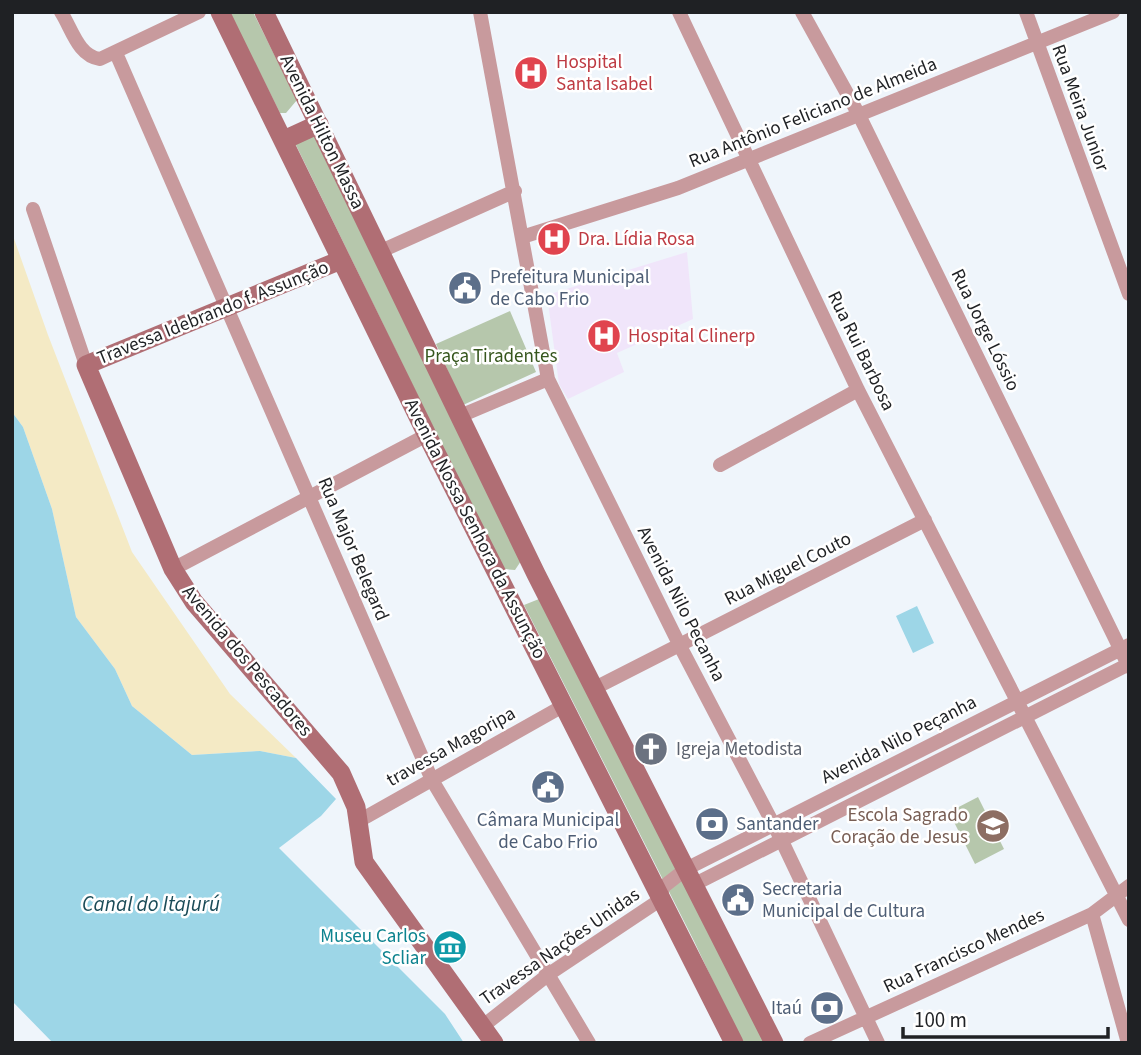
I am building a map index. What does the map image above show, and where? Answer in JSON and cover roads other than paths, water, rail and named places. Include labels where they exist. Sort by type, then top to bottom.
[{"type":"main road","name":"Avenida Nossa Senhora da Assunção","points":[[220,12],[427,435],[734,1043]]},
{"type":"main road","name":"Avenida Hilton Massa","points":[[264,12],[379,252]]},
{"type":"main road","points":[[284,140],[319,124]]},
{"type":"main road","name":"Avenida Nossa Senhora da Assunção","points":[[379,252],[593,689],[774,1043]]},
{"type":"main road","name":"Travessa Idebrando f. Assunção","points":[[86,365],[341,260]]},
{"type":"main road","name":"Avenida dos Pescadores","points":[[86,365],[173,569],[209,620],[341,773],[351,791],[364,862],[494,1043]]},
{"type":"main road","points":[[506,591],[524,587],[536,574]]},
{"type":"main road","points":[[717,1006],[728,989],[746,991]]},
{"type":"street","points":[[61,12],[82,50],[91,58],[100,59],[199,12]]},
{"type":"street","name":"Avenida Nilo Pecanha","points":[[481,12],[548,379],[680,646],[781,839],[878,1043]]},
{"type":"street","name":"Rua Rui Barbosa","points":[[679,12],[858,390],[1024,716]]},
{"type":"street","name":"Rua Jorge Lóssio","points":[[802,12],[859,115],[1124,648],[1128,665]]},
{"type":"street","name":"Rua Meira Junior","points":[[1026,12],[1129,295]]},
{"type":"street","name":"Rua Antônio Feliciano de Almeida","points":[[522,237],[623,208],[1113,12]]},
{"type":"street","name":"Rua Major Belegard","points":[[116,53],[432,780],[589,1043]]},
{"type":"street","points":[[379,252],[514,191]]},
{"type":"street","name":"Avenida dos Pescadores","points":[[33,209],[86,365]]},
{"type":"street","points":[[460,416],[548,379]]},
{"type":"street","points":[[720,465],[858,390]]},
{"type":"street","points":[[173,569],[427,435]]},
{"type":"street","name":"Rua Miguel Couto","points":[[593,689],[925,520]]},
{"type":"street","name":"Avenida Nilo Peçanha","points":[[690,876],[772,824],[1124,648]]},
{"type":"street","name":"Avenida Nilo Peçanha","points":[[690,876],[781,839],[1128,665]]},
{"type":"street","name":"travessa Magoripa","points":[[357,822],[563,706]]},
{"type":"street","points":[[1024,716],[1122,890],[1129,920]]},
{"type":"street","name":"Travessa Nações Unidas","points":[[483,1026],[549,974],[660,900],[663,887],[690,876]]},
{"type":"street","name":"Rua Francisco Mendes","points":[[810,1043],[1092,914],[1122,890]]},
{"type":"street","points":[[1092,914],[1128,1043]]},
{"type":"water","name":"Canal do Itajurú","points":[[12,412],[23,427],[52,509],[76,617],[115,669],[132,706],[192,755],[260,751],[296,758],[336,799],[321,816],[279,848],[445,1014],[464,1043],[53,1043],[12,1001]]},
{"type":"water","points":[[917,606],[934,643],[913,653],[896,616]]},
{"type":"place","name":"Hospital Santa Isabel","points":[[531,73]]},
{"type":"place","name":"Dra. Lídia Rosa","points":[[554,239]]},
{"type":"place","name":"Prefeitura Municipal de Cabo Frio","points":[[465,288]]},
{"type":"place","name":"Hospital Clinerp","points":[[604,336]]},
{"type":"place","name":"Igreja Metodista","points":[[651,749]]},
{"type":"place","name":"Câmara Municipal de Cabo Frio","points":[[548,787]]},
{"type":"place","name":"Santander","points":[[712,824]]},
{"type":"place","name":"Escola Sagrado Coração de Jesus","points":[[993,826]]},
{"type":"place","name":"Secretaria Municipal de Cultura","points":[[738,900]]},
{"type":"place","name":"Museu Carlos Scliar","points":[[450,947]]},
{"type":"place","name":"Itaú","points":[[827,1008]]},
{"type":"park label","name":"Praça Tiradentes","points":[[491,356]]}]
